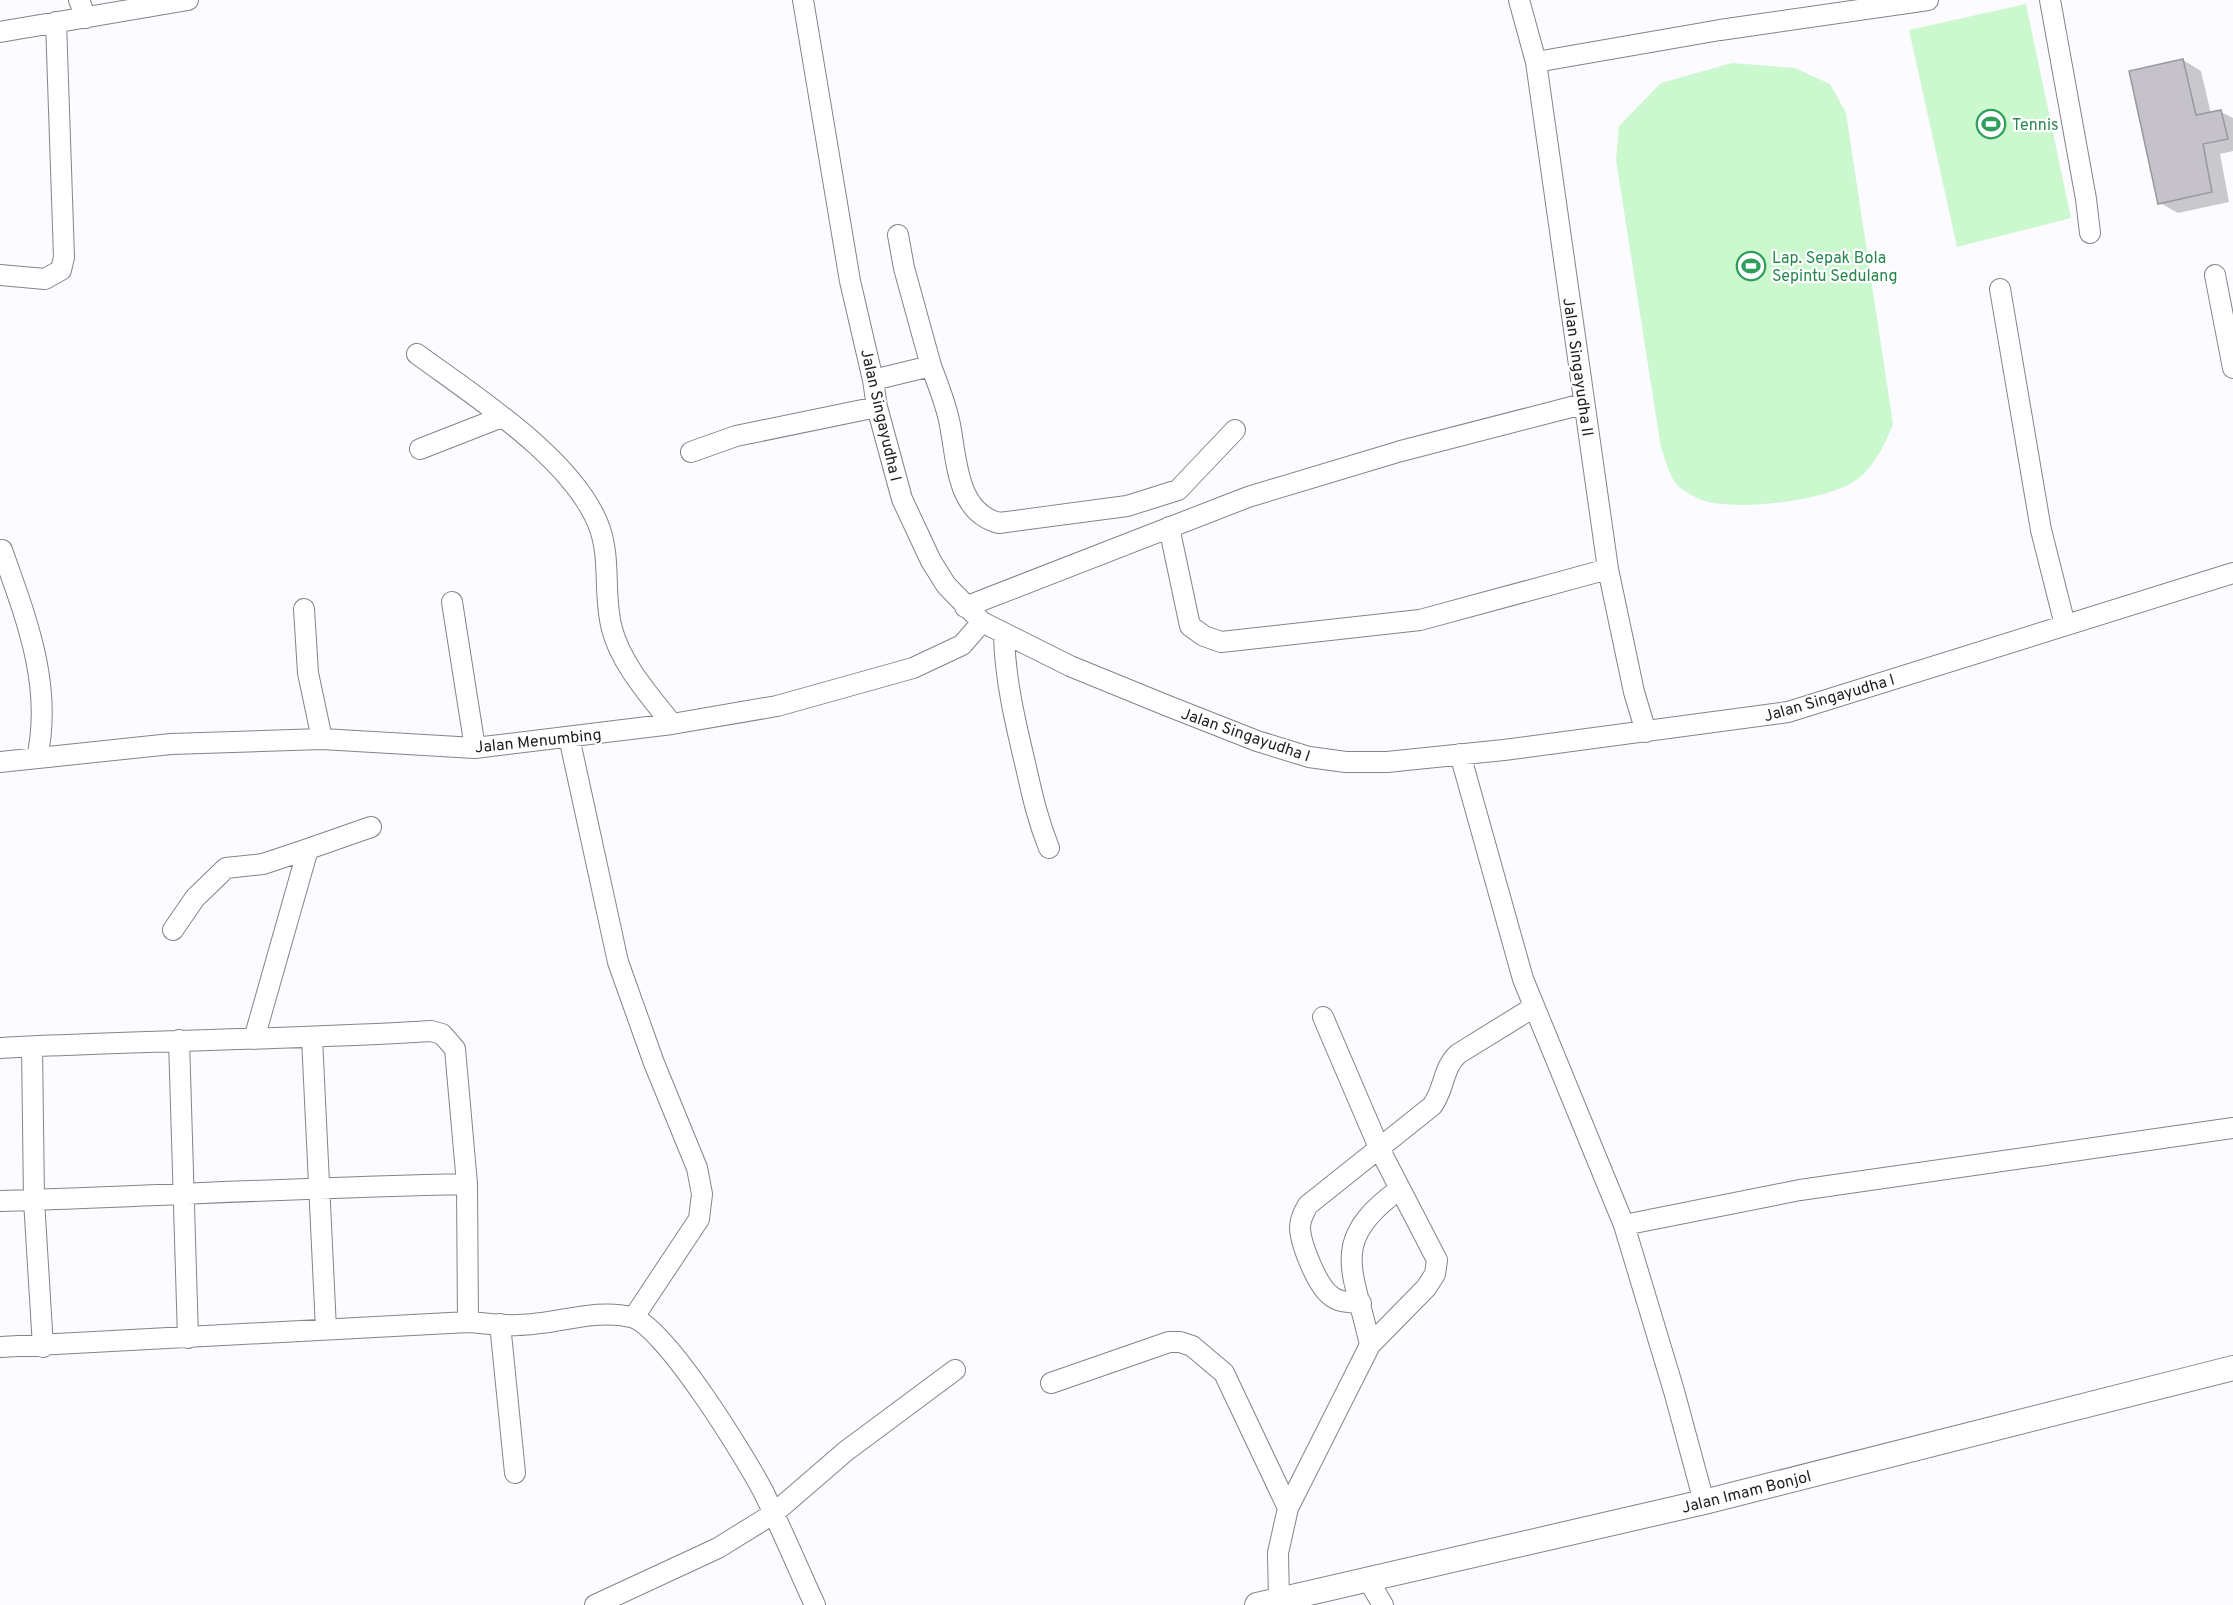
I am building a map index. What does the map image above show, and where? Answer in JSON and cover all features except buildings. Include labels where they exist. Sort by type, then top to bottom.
[{"type":"main road","name":"Jalan Imam Bonjol","points":[[1268,1602],[1704,1502],[2233,1368]]},
{"type":"street","points":[[0,32],[56,22],[82,9],[188,0]]},
{"type":"street","name":"Jalan Singayudha I","points":[[803,0],[850,281],[877,407],[902,499],[931,561],[946,585],[982,622],[1070,666],[1168,706],[1257,741],[1309,757],[1346,762],[1387,762],[1646,732],[1788,712],[2233,573]]},
{"type":"street","name":"Jalan Singayudha II","points":[[1519,0],[1536,62],[1608,569],[1634,692],[1646,732]]},
{"type":"street","points":[[1536,62],[1720,30],[1928,0]]},
{"type":"street","points":[[2050,0],[2086,199],[2090,233]]},
{"type":"street","points":[[0,275],[45,279],[61,270],[63,263],[56,22]]},
{"type":"street","points":[[898,235],[904,268],[931,366],[949,419],[959,476],[969,503],[986,520],[999,523],[1127,506],[1178,490],[1235,430]]},
{"type":"street","points":[[2215,275],[2233,368]]},
{"type":"street","points":[[2000,289],[2041,530],[2065,625]]},
{"type":"street","points":[[417,354],[502,417],[554,461],[578,490],[599,527],[606,552],[611,628],[618,647],[626,663],[672,724]]},
{"type":"street","points":[[873,380],[931,366]]},
{"type":"street","points":[[965,607],[1248,497],[1401,451],[1584,404]]},
{"type":"street","points":[[691,452],[736,436],[877,407]]},
{"type":"street","points":[[420,449],[502,417]]},
{"type":"street","points":[[1169,527],[1190,626],[1204,636],[1221,642],[1420,620],[1608,569]]},
{"type":"street","points":[[3,550],[35,646],[41,680],[43,730],[37,758]]},
{"type":"street","points":[[452,602],[474,748]]},
{"type":"street","points":[[304,609],[308,673],[322,739]]},
{"type":"street","name":"Jalan Menumbing","points":[[0,762],[171,744],[322,739],[474,748],[672,724],[777,706],[914,668],[962,645],[982,622]]},
{"type":"street","points":[[1004,635],[1005,667],[1017,729],[1033,804],[1049,848]]},
{"type":"street","points":[[569,737],[618,962],[654,1063],[697,1168],[702,1194],[699,1219],[634,1317]]},
{"type":"street","points":[[1460,754],[1522,979],[1624,1225],[1674,1391],[1704,1502]]},
{"type":"street","points":[[173,930],[195,898],[226,868],[263,864],[371,827]]},
{"type":"street","points":[[254,1039],[308,849]]},
{"type":"street","points":[[1361,1303],[1341,1301],[1329,1295],[1308,1259],[1300,1227],[1308,1205],[1380,1150],[1432,1106],[1441,1094],[1450,1062],[1458,1054],[1534,1007]]},
{"type":"street","points":[[1268,1602],[1288,1508],[1371,1345],[1426,1288],[1435,1274],[1437,1260],[1380,1150],[1323,1017]]},
{"type":"street","points":[[0,1048],[179,1040],[312,1038],[431,1031],[442,1034],[455,1049],[466,1184],[468,1322]]},
{"type":"street","points":[[312,1038],[326,1329]]},
{"type":"street","points":[[179,1040],[188,1338]]},
{"type":"street","points":[[32,1047],[34,1200],[43,1347]]},
{"type":"street","points":[[1624,1225],[1800,1190],[2233,1128]]},
{"type":"street","points":[[0,1201],[185,1196],[318,1187],[466,1184]]},
{"type":"street","points":[[1371,1345],[1353,1272],[1351,1247],[1359,1225],[1378,1204],[1400,1189]]},
{"type":"street","points":[[0,1347],[43,1347],[468,1322],[519,1326],[613,1314],[634,1317],[646,1324],[672,1353],[726,1430],[773,1514],[815,1605]]},
{"type":"street","points":[[500,1324],[515,1473]]},
{"type":"street","points":[[1051,1383],[1169,1342],[1180,1342],[1192,1346],[1224,1373],[1288,1508]]},
{"type":"street","points":[[595,1605],[718,1548],[773,1514],[846,1451],[955,1370]]},
{"type":"street","points":[[1367,1578],[1383,1605]]},
{"type":"green space","name":"Tennis","points":[[2026,4],[2071,218],[1957,247],[1909,30]]},
{"type":"green space","name":"Lap. Sepak Bola Sepintu Sedulang","points":[[1732,63],[1795,68],[1830,84],[1846,113],[1893,424],[1887,439],[1870,466],[1859,478],[1846,486],[1806,498],[1737,505],[1702,500],[1678,486],[1670,473],[1661,448],[1616,160],[1619,126],[1661,83]]},
{"type":"place","name":"Tennis","points":[[1991,124]]},
{"type":"place","name":"Lap. Sepak Bola Sepintu Sedulang","points":[[1751,266]]}]
